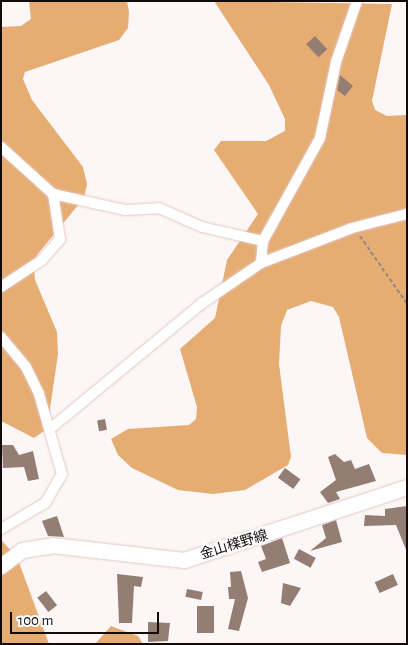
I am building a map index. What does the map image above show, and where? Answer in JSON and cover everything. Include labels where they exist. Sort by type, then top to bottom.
[{"type":"main road","name":"金山檪野線","points":[[1,566],[22,550],[52,545],[184,560],[407,487]]},
{"type":"street","points":[[261,264],[263,241],[320,138],[336,62],[357,1]]},
{"type":"street","points":[[1,147],[53,194],[125,210],[159,208],[202,227],[263,241]]},
{"type":"street","points":[[1,287],[42,260],[60,239],[53,194]]},
{"type":"street","points":[[50,429],[201,304],[261,264],[354,227],[407,214]]},
{"type":"street","points":[[1,337],[26,367],[50,429],[61,482],[45,503],[1,530]]},
{"type":"path","points":[[354,227],[407,304]]},
{"type":"shaded area","points":[[29,1],[127,1],[129,12],[128,28],[119,40],[25,72],[23,79],[32,100],[83,167],[87,184],[84,198],[37,255],[34,267],[35,280],[57,332],[58,354],[47,429],[34,438],[1,421],[1,27],[21,26],[31,19]]},
{"type":"shaded area","points":[[214,1],[392,4],[372,101],[375,110],[387,116],[407,115],[407,455],[382,453],[367,438],[339,317],[333,307],[311,301],[287,310],[281,326],[279,364],[291,457],[288,465],[245,490],[213,494],[178,490],[132,468],[118,455],[111,439],[128,429],[189,425],[196,419],[197,407],[180,349],[215,318],[227,260],[258,214],[214,150],[221,141],[266,141],[285,131],[285,119],[269,85]]},
{"type":"shaded area","points":[[1,540],[17,557],[49,644],[1,644]]},
{"type":"shaded area","points":[[111,626],[138,636],[143,644],[95,644]]},
{"type":"building","points":[[315,36],[327,49],[318,57],[306,44]]},
{"type":"building","points":[[340,75],[353,86],[345,96],[337,90]]},
{"type":"building","points":[[105,419],[107,430],[99,431],[97,420]]},
{"type":"building","points":[[2,445],[13,445],[19,455],[33,451],[39,479],[28,481],[24,467],[3,468]]},
{"type":"building","points":[[335,454],[344,462],[351,460],[355,469],[369,464],[376,481],[336,492],[340,499],[328,503],[320,492],[336,480],[328,457]]},
{"type":"building","points":[[285,468],[300,479],[293,489],[278,478]]},
{"type":"building","points":[[407,506],[407,552],[396,525],[364,526],[365,515],[385,516],[385,509]]},
{"type":"building","points":[[57,516],[64,537],[48,536],[42,521]]},
{"type":"building","points":[[336,520],[342,542],[310,551],[326,538],[322,525]]},
{"type":"building","points":[[282,538],[290,563],[262,572],[258,562],[266,559],[261,546]]},
{"type":"building","points":[[299,549],[316,558],[311,568],[294,559]]},
{"type":"building","points":[[241,571],[248,598],[239,631],[228,629],[235,599],[229,599],[228,587],[231,587],[230,572]]},
{"type":"building","points":[[117,574],[143,577],[141,587],[134,586],[132,623],[119,623]]},
{"type":"building","points":[[393,574],[398,585],[380,593],[375,582]]},
{"type":"building","points":[[283,583],[301,588],[290,606],[281,603]]},
{"type":"building","points":[[187,589],[203,592],[201,600],[185,597]]},
{"type":"building","points":[[46,591],[57,605],[48,612],[37,598]]},
{"type":"building","points":[[197,606],[214,606],[214,633],[197,633]]},
{"type":"building","points":[[148,622],[170,623],[168,641],[148,642]]}]
